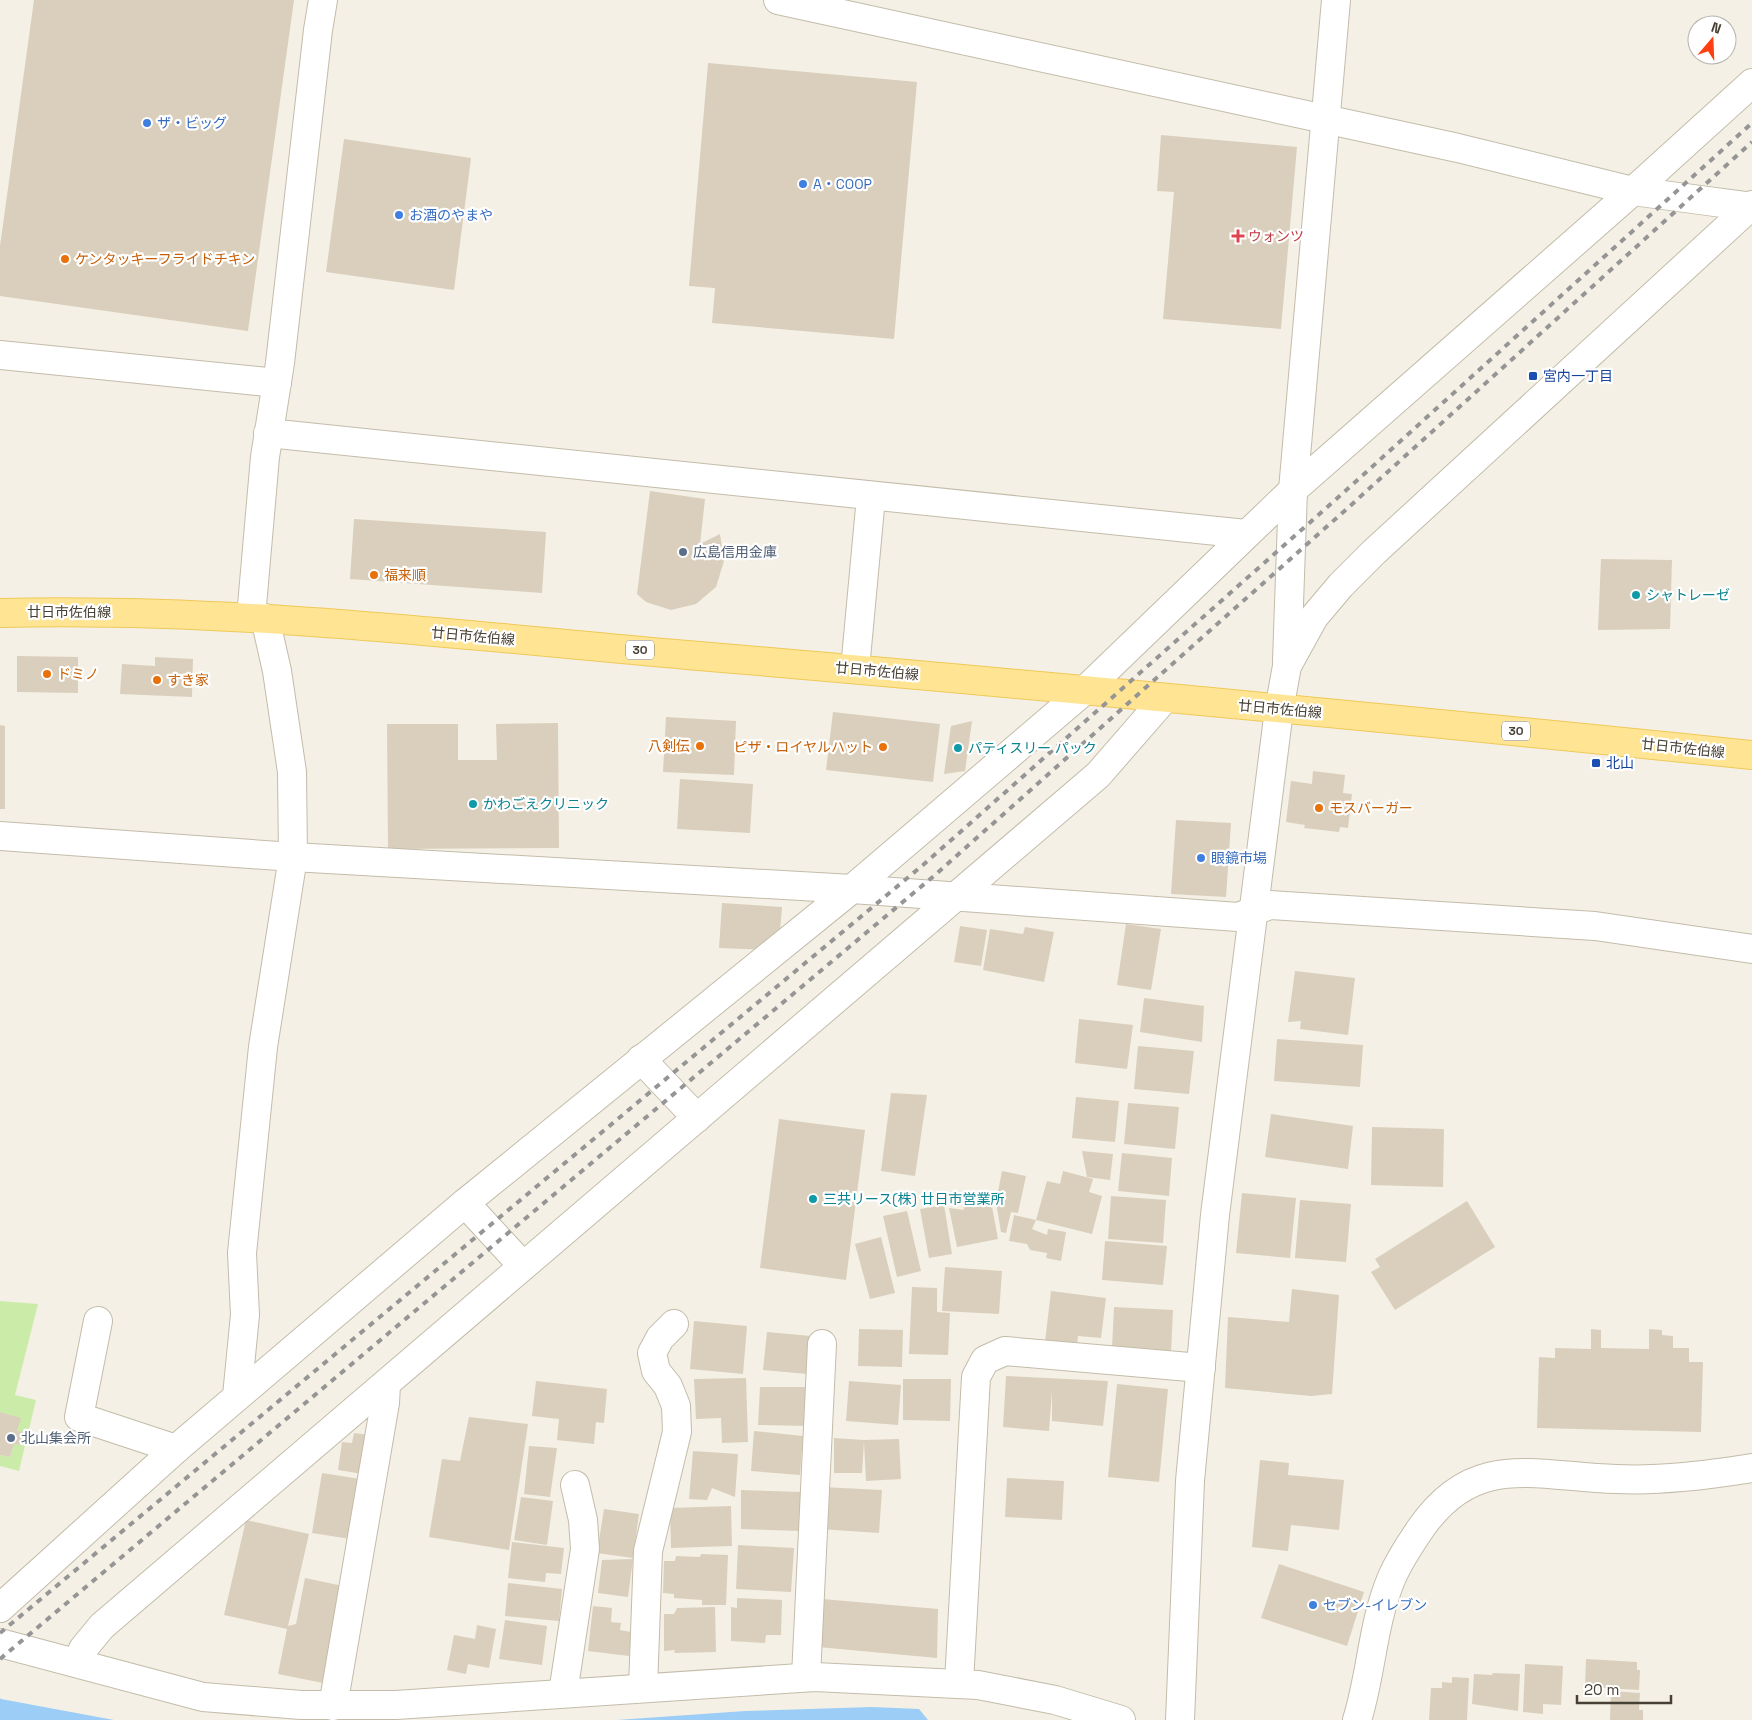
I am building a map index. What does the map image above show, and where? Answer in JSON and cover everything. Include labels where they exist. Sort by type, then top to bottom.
[{"type":"main road","name":"廿日市佐伯線","points":[[0,613],[71,611],[178,612],[258,618],[855,669],[1752,754]]},
{"type":"street","points":[[237,1396],[245,1316],[242,1252],[263,1047],[293,857],[292,772],[277,671],[258,618],[268,433],[277,383],[323,0]]},
{"type":"street","points":[[778,0],[1327,118],[1633,191],[1752,206]]},
{"type":"street","points":[[1180,1720],[1190,1481],[1200,1368],[1215,1215],[1279,710],[1287,666],[1293,490],[1336,0]]},
{"type":"street","points":[[0,1608],[176,1449],[464,1203],[852,889],[1085,690],[1293,490],[1633,191],[1752,83]]},
{"type":"street","points":[[1287,666],[1314,617],[1374,552],[1752,206]]},
{"type":"street","points":[[0,355],[277,383]]},
{"type":"street","points":[[268,433],[871,497],[1246,534]]},
{"type":"street","points":[[855,669],[871,497]]},
{"type":"street","points":[[77,1664],[82,1649],[102,1626],[1098,775],[1165,698]]},
{"type":"street","points":[[0,836],[293,857],[852,889],[955,898],[1238,917],[1270,905],[1595,926],[1752,948]]},
{"type":"street","points":[[641,1059],[696,1118]]},
{"type":"street","points":[[464,1203],[523,1266]]},
{"type":"street","points":[[98,1321],[79,1417],[176,1449]]},
{"type":"street","points":[[643,1688],[648,1551],[677,1432],[676,1406],[668,1386],[656,1371],[652,1353],[660,1338],[674,1324]]},
{"type":"street","points":[[806,1677],[822,1344]]},
{"type":"street","points":[[958,1684],[976,1376],[985,1360],[1005,1351],[1200,1368]]},
{"type":"street","points":[[333,1706],[385,1403],[386,1384]]},
{"type":"street","points":[[1357,1720],[1366,1683],[1372,1644],[1392,1577],[1402,1556],[1430,1516],[1457,1490],[1480,1478],[1505,1473],[1646,1479],[1705,1475],[1752,1468]]},
{"type":"street","points":[[563,1693],[585,1549],[583,1520],[575,1485]]},
{"type":"street","points":[[1,1645],[213,1699],[333,1706],[396,1705],[806,1677],[958,1684],[1026,1693],[1121,1720]]},
{"type":"green space","points":[[0,1301],[38,1304],[15,1395],[36,1400],[19,1471],[0,1466],[0,1455],[10,1457],[14,1444],[20,1445],[24,1433],[17,1431],[20,1418],[0,1412]]},
{"type":"water","points":[[1,1699],[114,1720],[0,1720]]},
{"type":"water","points":[[872,1707],[919,1709],[928,1720],[617,1720],[745,1711]]},
{"type":"building","name":"ザ・ビッグ","points":[[34,0],[294,0],[248,331],[0,296],[0,246]]},
{"type":"building","name":"A・COOP","points":[[708,63],[917,82],[894,339],[712,323],[715,288],[689,286]]},
{"type":"building","points":[[1161,135],[1297,147],[1281,329],[1163,319],[1174,192],[1157,191]]},
{"type":"building","name":"お酒のやまや","points":[[344,139],[471,158],[454,290],[326,272]]},
{"type":"building","name":"広島信用金庫","points":[[650,491],[705,499],[700,544],[720,534],[724,561],[716,587],[696,604],[671,610],[646,602],[637,594]]},
{"type":"building","points":[[354,519],[546,532],[542,593],[350,579]]},
{"type":"building","name":"シャトレーゼ","points":[[1601,559],[1672,560],[1670,629],[1598,630]]},
{"type":"building","name":"ドミノ","points":[[17,656],[78,657],[78,693],[17,692]]},
{"type":"building","name":"すき家","points":[[155,657],[193,659],[192,697],[120,694],[122,664],[155,666]]},
{"type":"building","name":"ピザ・ロイヤルハット","points":[[833,712],[940,724],[933,782],[826,770]]},
{"type":"building","name":"八剣伝","points":[[666,717],[736,721],[734,775],[663,772]]},
{"type":"building","name":"パティスリー パック","points":[[972,721],[965,771],[944,774],[951,726]]},
{"type":"building","name":"かわごえクリニック","points":[[558,723],[559,848],[388,849],[387,724],[458,724],[458,760],[497,760],[496,724]]},
{"type":"building","points":[[0,725],[5,726],[5,809],[0,809]]},
{"type":"building","name":"モスバーガー","points":[[1313,771],[1345,775],[1343,793],[1352,794],[1348,828],[1340,827],[1339,832],[1304,828],[1305,825],[1286,822],[1291,781],[1312,784]]},
{"type":"building","points":[[680,779],[753,784],[750,833],[677,829]]},
{"type":"building","name":"眼鏡市場","points":[[1176,820],[1231,823],[1226,897],[1171,894]]},
{"type":"building","points":[[722,903],[782,907],[779,944],[769,950],[719,948]]},
{"type":"building","points":[[1126,924],[1161,929],[1151,990],[1117,985]]},
{"type":"building","points":[[960,926],[987,930],[981,966],[954,962]]},
{"type":"building","points":[[1025,927],[1054,932],[1044,982],[983,970],[990,929],[1023,934]]},
{"type":"building","points":[[1295,971],[1355,978],[1348,1035],[1300,1029],[1301,1021],[1288,1022]]},
{"type":"building","points":[[1144,998],[1204,1006],[1202,1042],[1140,1032]]},
{"type":"building","points":[[1079,1019],[1133,1025],[1127,1069],[1075,1063]]},
{"type":"building","points":[[1277,1039],[1363,1045],[1360,1087],[1274,1081]]},
{"type":"building","points":[[1138,1046],[1194,1051],[1189,1094],[1134,1089]]},
{"type":"building","points":[[891,1093],[927,1095],[915,1176],[881,1171]]},
{"type":"building","points":[[1076,1097],[1119,1101],[1115,1142],[1072,1138]]},
{"type":"building","points":[[1128,1103],[1179,1107],[1175,1149],[1124,1144]]},
{"type":"building","points":[[1271,1114],[1353,1126],[1348,1169],[1265,1157]]},
{"type":"building","name":"三共リース(株) 廿日市営業所","points":[[779,1119],[865,1130],[846,1280],[760,1268]]},
{"type":"building","points":[[1372,1127],[1444,1129],[1443,1187],[1371,1185]]},
{"type":"building","points":[[1082,1151],[1113,1154],[1110,1180],[1087,1177]]},
{"type":"building","points":[[1122,1153],[1172,1158],[1169,1196],[1118,1191]]},
{"type":"building","points":[[1002,1171],[1026,1176],[1018,1213],[1011,1212],[1006,1233],[1001,1232],[996,1202]]},
{"type":"building","points":[[1063,1171],[1093,1179],[1089,1192],[1102,1196],[1092,1234],[1036,1220],[1047,1181],[1060,1184]]},
{"type":"building","points":[[1242,1193],[1296,1198],[1290,1258],[1236,1253]]},
{"type":"building","points":[[990,1196],[998,1239],[957,1247],[949,1208],[964,1210],[962,1201]]},
{"type":"building","points":[[1111,1196],[1166,1200],[1163,1243],[1108,1239]]},
{"type":"building","points":[[1300,1200],[1351,1204],[1346,1262],[1295,1258]]},
{"type":"building","points":[[1467,1201],[1495,1247],[1395,1310],[1371,1272],[1380,1267],[1375,1259]]},
{"type":"building","points":[[944,1205],[952,1254],[929,1258],[920,1209]]},
{"type":"building","points":[[907,1211],[921,1271],[897,1277],[883,1216]]},
{"type":"building","points":[[1014,1215],[1036,1220],[1032,1229],[1047,1235],[1048,1229],[1066,1232],[1061,1261],[1046,1258],[1047,1253],[1030,1250],[1027,1244],[1009,1241]]},
{"type":"building","points":[[881,1237],[895,1293],[870,1299],[855,1244]]},
{"type":"building","points":[[1105,1241],[1167,1246],[1163,1285],[1102,1280]]},
{"type":"building","points":[[945,1267],[1002,1271],[999,1314],[942,1311]]},
{"type":"building","points":[[912,1287],[937,1288],[937,1312],[950,1313],[948,1355],[909,1354]]},
{"type":"building","points":[[1292,1289],[1339,1295],[1332,1394],[1311,1396],[1225,1388],[1228,1317],[1289,1322]]},
{"type":"building","points":[[1051,1291],[1106,1298],[1101,1338],[1078,1336],[1077,1346],[1045,1342]]},
{"type":"building","points":[[1114,1307],[1173,1310],[1171,1352],[1112,1348]]},
{"type":"building","points":[[694,1321],[747,1326],[743,1374],[690,1369]]},
{"type":"building","points":[[859,1329],[903,1330],[902,1367],[858,1366]]},
{"type":"building","points":[[1591,1329],[1601,1330],[1601,1348],[1649,1349],[1649,1329],[1662,1330],[1662,1335],[1673,1336],[1673,1348],[1689,1348],[1689,1362],[1703,1362],[1701,1432],[1537,1428],[1539,1357],[1555,1358],[1555,1348],[1591,1349]]},
{"type":"building","points":[[767,1332],[811,1336],[807,1374],[763,1370]]},
{"type":"building","points":[[1006,1376],[1108,1381],[1103,1426],[1052,1421],[1052,1391],[1049,1431],[1003,1427]]},
{"type":"building","points":[[746,1378],[748,1442],[722,1443],[721,1418],[696,1419],[694,1379]]},
{"type":"building","points":[[903,1379],[951,1379],[950,1421],[903,1420]]},
{"type":"building","points":[[536,1381],[607,1389],[604,1423],[596,1422],[594,1444],[557,1440],[559,1419],[532,1416]]},
{"type":"building","points":[[849,1381],[901,1385],[898,1425],[846,1421]]},
{"type":"building","points":[[1117,1384],[1168,1389],[1159,1482],[1108,1477]]},
{"type":"building","points":[[760,1387],[809,1387],[808,1426],[758,1425]]},
{"type":"building","name":"北山集会所","points":[[0,1412],[21,1418],[17,1431],[24,1432],[20,1445],[14,1444],[10,1457],[0,1455]]},
{"type":"building","points":[[469,1417],[528,1424],[509,1550],[429,1537],[442,1459],[460,1461]]},
{"type":"building","points":[[754,1431],[803,1436],[800,1475],[751,1471]]},
{"type":"building","points":[[354,1433],[369,1435],[369,1475],[338,1470],[342,1442],[352,1443]]},
{"type":"building","points":[[834,1438],[864,1440],[899,1439],[901,1479],[866,1481],[864,1442],[862,1473],[834,1473]]},
{"type":"building","points":[[529,1446],[557,1448],[550,1497],[524,1494]]},
{"type":"building","points":[[693,1451],[738,1454],[735,1497],[712,1488],[707,1500],[689,1499]]},
{"type":"building","points":[[1260,1460],[1289,1463],[1288,1475],[1344,1480],[1339,1530],[1291,1525],[1288,1551],[1252,1547]]},
{"type":"building","points":[[322,1473],[360,1479],[350,1539],[312,1533]]},
{"type":"building","points":[[1007,1478],[1064,1481],[1062,1520],[1005,1517]]},
{"type":"building","points":[[822,1487],[882,1490],[879,1533],[820,1529]]},
{"type":"building","points":[[741,1490],[802,1492],[801,1531],[741,1529]]},
{"type":"building","points":[[521,1497],[553,1501],[547,1545],[514,1540]]},
{"type":"building","points":[[731,1506],[732,1546],[671,1548],[670,1508]]},
{"type":"building","points":[[604,1509],[639,1514],[633,1558],[597,1553]]},
{"type":"building","points":[[246,1520],[309,1534],[288,1626],[296,1624],[305,1578],[343,1586],[323,1683],[278,1674],[287,1629],[224,1615]]},
{"type":"building","points":[[512,1542],[564,1548],[561,1574],[546,1573],[545,1582],[508,1578]]},
{"type":"building","points":[[738,1545],[794,1548],[791,1592],[736,1589]]},
{"type":"building","points":[[701,1554],[728,1555],[726,1605],[702,1605],[702,1600],[674,1598],[674,1594],[663,1593],[664,1561],[675,1561],[676,1556],[700,1557]]},
{"type":"building","points":[[633,1559],[628,1597],[598,1593],[602,1560]]},
{"type":"building","name":"セブン-イレブン","points":[[1279,1564],[1364,1592],[1347,1646],[1261,1618]]},
{"type":"building","points":[[508,1583],[562,1589],[559,1621],[505,1616]]},
{"type":"building","points":[[737,1598],[782,1600],[781,1635],[766,1635],[765,1643],[731,1641],[731,1607],[737,1608]]},
{"type":"building","points":[[822,1599],[938,1609],[937,1658],[818,1647]]},
{"type":"building","points":[[593,1606],[612,1608],[611,1622],[621,1623],[620,1630],[631,1632],[629,1656],[588,1651]]},
{"type":"building","points":[[715,1607],[716,1652],[674,1653],[675,1650],[664,1651],[664,1614],[674,1614],[677,1608]]},
{"type":"building","points":[[505,1620],[547,1626],[542,1665],[499,1659]]},
{"type":"building","points":[[477,1625],[496,1629],[489,1668],[468,1664],[466,1674],[447,1670],[454,1635],[475,1639]]},
{"type":"building","points":[[1586,1659],[1637,1662],[1637,1670],[1640,1670],[1639,1690],[1585,1687]]},
{"type":"building","points":[[1525,1664],[1563,1666],[1561,1705],[1543,1704],[1543,1714],[1523,1712]]},
{"type":"building","points":[[1493,1673],[1520,1674],[1518,1711],[1472,1704],[1474,1674],[1492,1675]]},
{"type":"building","points":[[1452,1677],[1469,1678],[1467,1720],[1429,1720],[1431,1688],[1442,1688],[1442,1682],[1452,1683]]},
{"type":"building","points":[[1611,1691],[1640,1693],[1639,1710],[1643,1710],[1643,1720],[1610,1720]]},
{"type":"railway","points":[[0,1633],[923,865],[1342,494],[1752,123]]},
{"type":"railway","points":[[0,1659],[935,875],[1350,506],[1752,142]]},
{"type":"place","name":"ザ・ビッグ","points":[[147,123]]},
{"type":"place","name":"A・COOP","points":[[803,184]]},
{"type":"place","name":"お酒のやまや","points":[[399,215]]},
{"type":"place","name":"ウォンツ","points":[[1238,236]]},
{"type":"place","name":"ケンタッキーフライドチキン","points":[[65,259]]},
{"type":"place","name":"宮内一丁目","points":[[1533,376]]},
{"type":"place","name":"広島信用金庫","points":[[683,552]]},
{"type":"place","name":"福来順","points":[[374,575]]},
{"type":"place","name":"シャトレーゼ","points":[[1636,595]]},
{"type":"place","name":"ドミノ","points":[[47,674]]},
{"type":"place","name":"すき家","points":[[157,680]]},
{"type":"place","name":"八剣伝","points":[[700,746]]},
{"type":"place","name":"ピザ・ロイヤルハット","points":[[883,747]]},
{"type":"place","name":"パティスリー パック","points":[[958,748]]},
{"type":"place","name":"北山","points":[[1596,763]]},
{"type":"place","name":"かわごえクリニック","points":[[473,804]]},
{"type":"place","name":"モスバーガー","points":[[1319,808]]},
{"type":"place","name":"眼鏡市場","points":[[1201,858]]},
{"type":"place","name":"三共リース(株) 廿日市営業所","points":[[813,1199]]},
{"type":"place","name":"北山集会所","points":[[11,1438]]},
{"type":"place","name":"セブン-イレブン","points":[[1313,1605]]}]
